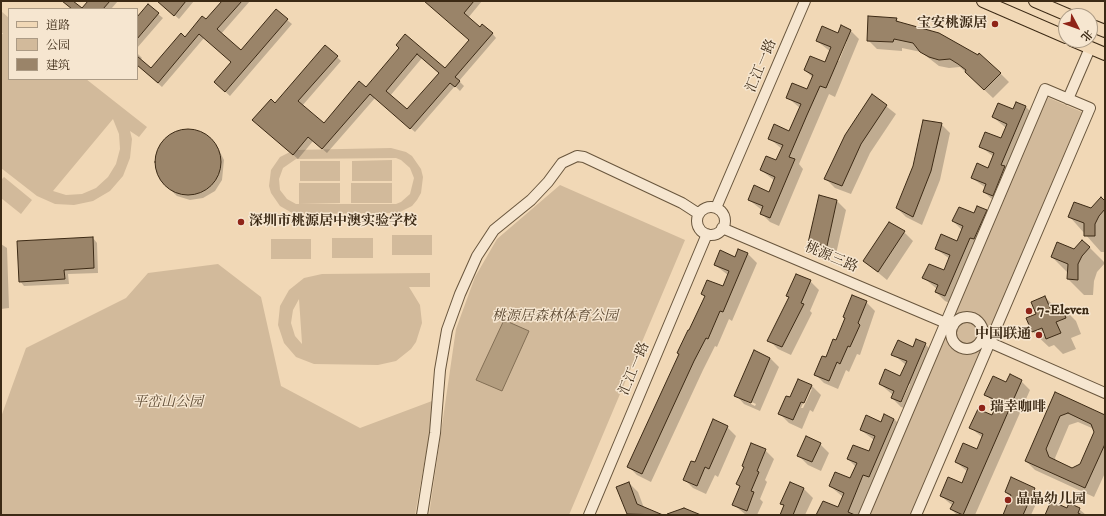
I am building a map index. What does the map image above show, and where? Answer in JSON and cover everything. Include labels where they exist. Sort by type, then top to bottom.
[{"type":"main road","points":[[983,1],[1058,34]]},
{"type":"main road","points":[[1035,1],[1058,11]]},
{"type":"main road","points":[[1090,48],[1105,54]]},
{"type":"street","name":"汇江一路","points":[[716,208],[805,1]]},
{"type":"street","points":[[1068,99],[1090,48]]},
{"type":"street","points":[[864,515],[949,324],[1045,89],[1090,108],[986,341],[916,515]]},
{"type":"street","points":[[422,515],[435,433],[440,370],[447,330],[460,294],[477,256],[494,230],[530,200],[548,182],[562,163],[577,156],[682,203],[699,214]]},
{"type":"street","points":[[708,207],[716,208],[724,216],[722,228],[716,234],[707,234],[698,226],[699,214],[708,207]]},
{"type":"street","name":"桃源三路","points":[[722,228],[949,324]]},
{"type":"street","name":"汇江一路","points":[[588,515],[707,234]]},
{"type":"street","points":[[949,324],[966,316],[976,319],[983,326],[986,341]]},
{"type":"street","points":[[949,324],[954,341],[962,348],[972,348],[986,341]]},
{"type":"street","points":[[986,341],[1105,393]]},
{"type":"green space","points":[[1,11],[8,17],[8,80],[87,80],[147,127],[139,137],[130,131],[132,139],[130,158],[123,176],[110,191],[93,201],[74,205],[55,204],[37,196],[1,168],[1,36],[3,33],[1,33]],"holes":[[[113,119],[119,134],[120,149],[116,164],[108,177],[96,188],[82,194],[66,195],[53,191]]]},
{"type":"green space","points":[[1047,97],[1082,112],[911,515],[870,515]]},
{"type":"green space","points":[[391,148],[406,152],[412,156],[421,169],[423,177],[421,193],[412,206],[398,213],[294,214],[280,206],[271,193],[269,186],[271,170],[280,157],[294,150]],"holes":[[[396,158],[401,160],[410,168],[414,178],[410,194],[401,202],[396,204],[296,204],[287,199],[280,190],[279,179],[283,168],[296,159]]]},
{"type":"green space","points":[[392,160],[392,181],[352,181],[352,161]]},
{"type":"green space","points":[[300,161],[340,161],[340,181],[300,181]]},
{"type":"green space","points":[[4,177],[32,200],[21,214],[1,198],[1,180]]},
{"type":"green space","points":[[299,183],[340,183],[340,203],[299,204]]},
{"type":"green space","points":[[351,183],[392,183],[392,203],[351,203]]},
{"type":"green space","name":"桃源居森林体育公园","points":[[560,185],[685,240],[569,515],[429,515],[456,329],[475,277],[497,239]]},
{"type":"green space","points":[[392,235],[432,235],[432,255],[392,255]]},
{"type":"green space","points":[[332,238],[373,238],[373,258],[332,258]]},
{"type":"green space","points":[[271,239],[311,239],[311,259],[271,259]]},
{"type":"green space","name":"平峦山公园","points":[[218,264],[261,297],[281,386],[360,428],[432,401],[432,420],[415,515],[1,515],[1,417],[26,348],[126,298],[148,273]]},
{"type":"green space","points":[[430,273],[430,287],[409,287],[420,305],[422,323],[416,342],[411,349],[396,361],[378,365],[314,364],[296,357],[284,343],[278,325],[280,306],[289,290],[304,278],[322,274]],"holes":[[[299,299],[302,344],[295,336],[291,323],[293,310]]]},
{"type":"shaded area","points":[[504,320],[529,331],[502,391],[476,380]]},
{"type":"building","points":[[62,1],[73,1],[82,8],[71,8]]},
{"type":"building","points":[[88,1],[110,1],[104,8],[82,8]]},
{"type":"building","points":[[157,1],[186,1],[174,16]]},
{"type":"building","points":[[222,1],[242,1],[217,29],[241,50],[276,9],[288,19],[225,92],[214,82],[231,62],[199,34],[158,83],[138,66],[138,57],[151,68],[181,33],[185,37],[202,16],[206,19]]},
{"type":"building","points":[[424,1],[474,1],[464,13],[480,27],[482,24],[493,33],[455,77],[460,81],[455,87],[450,83],[410,129],[370,94],[322,149],[308,137],[293,155],[252,120],[271,99],[275,103],[325,45],[338,56],[298,101],[324,123],[359,81],[366,87],[399,48],[396,45],[405,34],[445,68],[469,40]],"holes":[[[417,54],[439,73],[407,109],[386,91]]]},
{"type":"building","points":[[148,4],[159,13],[138,38],[138,16]]},
{"type":"building","points":[[868,16],[897,18],[896,21],[939,33],[978,55],[979,53],[1001,73],[984,90],[965,72],[966,70],[958,64],[950,59],[939,60],[929,57],[920,52],[913,43],[894,39],[893,42],[867,41]]},
{"type":"building","points":[[841,25],[851,30],[826,88],[820,86],[807,115],[789,157],[795,159],[770,218],[760,214],[763,206],[748,200],[754,185],[769,192],[775,177],[760,170],[766,156],[776,160],[783,145],[768,139],[774,124],[789,131],[801,104],[786,98],[792,83],[807,89],[813,75],[804,70],[810,56],[825,62],[831,47],[816,41],[822,26],[838,33]]},
{"type":"building","points":[[872,94],[887,105],[861,144],[842,186],[824,179],[845,135]]},
{"type":"building","points":[[1016,102],[1026,106],[1001,165],[1005,166],[993,196],[983,192],[986,184],[971,178],[977,163],[988,168],[994,153],[979,147],[985,132],[1001,138],[1007,124],[992,117],[998,103],[1013,109]]},
{"type":"building","points":[[923,120],[942,123],[931,171],[913,217],[896,208],[913,166]]},
{"type":"building","points":[[188,129],[201,131],[211,139],[219,149],[221,162],[219,175],[211,185],[201,193],[188,195],[175,193],[165,185],[157,175],[155,162],[157,149],[165,139],[175,131]]},
{"type":"building","points":[[819,195],[837,200],[827,246],[808,243]]},
{"type":"building","points":[[1101,197],[1105,201],[1105,209],[1095,224],[1095,236],[1084,236],[1084,223],[1068,217],[1074,202],[1091,208]]},
{"type":"building","points":[[977,206],[987,210],[974,239],[970,238],[945,296],[935,292],[938,285],[922,278],[929,264],[944,270],[950,255],[935,249],[941,234],[957,241],[963,226],[952,221],[959,207],[974,213]]},
{"type":"building","points":[[889,222],[905,231],[878,272],[863,261]]},
{"type":"building","points":[[93,237],[94,268],[64,270],[65,279],[19,282],[17,241]]},
{"type":"building","points":[[1082,240],[1090,247],[1082,256],[1078,264],[1078,280],[1067,279],[1068,264],[1051,257],[1057,242],[1074,249]]},
{"type":"building","points":[[738,249],[748,253],[723,312],[720,311],[708,339],[706,338],[694,361],[642,474],[627,467],[679,354],[677,353],[705,296],[701,294],[707,280],[723,286],[729,271],[714,265],[720,250],[735,257]]},
{"type":"building","points":[[796,274],[811,280],[801,303],[804,304],[782,347],[767,341],[789,297],[786,296]]},
{"type":"building","points":[[852,295],[867,301],[858,323],[860,325],[850,347],[848,346],[840,364],[837,362],[829,381],[814,375],[822,356],[826,357],[833,339],[836,340]]},
{"type":"building","points":[[1045,296],[1050,308],[1060,304],[1066,318],[1056,322],[1061,333],[1046,339],[1042,328],[1032,332],[1026,318],[1036,314],[1031,302]]},
{"type":"building","points":[[916,339],[926,343],[901,402],[891,398],[894,391],[879,384],[885,369],[900,376],[907,361],[891,355],[898,340],[913,347]]},
{"type":"building","points":[[754,350],[770,358],[751,403],[734,396]]},
{"type":"building","points":[[1010,374],[1022,380],[963,515],[950,509],[954,502],[940,496],[948,477],[962,483],[968,468],[955,462],[963,443],[977,449],[983,434],[969,428],[978,409],[992,415],[998,401],[984,395],[993,376],[1006,382]]},
{"type":"building","points":[[798,379],[812,385],[804,403],[801,402],[793,420],[778,414],[786,396],[790,397]]},
{"type":"building","points":[[1055,392],[1105,415],[1105,444],[1085,488],[1025,461]],"holes":[[[1068,413],[1091,424],[1094,432],[1080,464],[1072,468],[1049,457],[1046,449],[1060,416]]]},
{"type":"building","points":[[884,414],[894,419],[869,477],[863,475],[848,512],[855,515],[816,515],[823,501],[838,507],[844,493],[829,486],[835,472],[850,478],[857,463],[847,459],[853,445],[869,451],[875,436],[860,430],[866,415],[881,422]]},
{"type":"building","points":[[713,419],[728,426],[709,469],[705,467],[697,486],[683,480],[691,461],[695,462]]},
{"type":"building","points":[[806,436],[821,443],[812,462],[797,456]]},
{"type":"building","points":[[751,443],[766,449],[757,471],[759,472],[751,491],[754,492],[747,511],[732,505],[740,486],[736,484],[744,467],[742,466]]},
{"type":"building","points":[[1011,477],[1035,488],[1023,515],[1003,515],[1011,495],[1005,492]]},
{"type":"building","points":[[629,482],[637,504],[663,515],[627,514],[616,487]]},
{"type":"building","points":[[790,482],[804,488],[793,515],[780,515],[784,505],[780,504]]},
{"type":"building","points":[[1051,501],[1067,508],[1069,503],[1080,508],[1078,513],[1082,515],[1045,515]]},
{"type":"building","points":[[684,508],[701,515],[667,515],[667,514]]},
{"type":"place","name":"宝安桃源居","points":[[995,24]]},
{"type":"place","name":"深圳市桃源居中澳实验学校","points":[[241,222]]},
{"type":"place","name":"7-Eleven","points":[[1029,311]]},
{"type":"place","name":"中国联通","points":[[1039,335]]},
{"type":"place","name":"瑞幸咖啡","points":[[982,408]]},
{"type":"place","name":"晶晶幼儿园","points":[[1008,500]]}]
